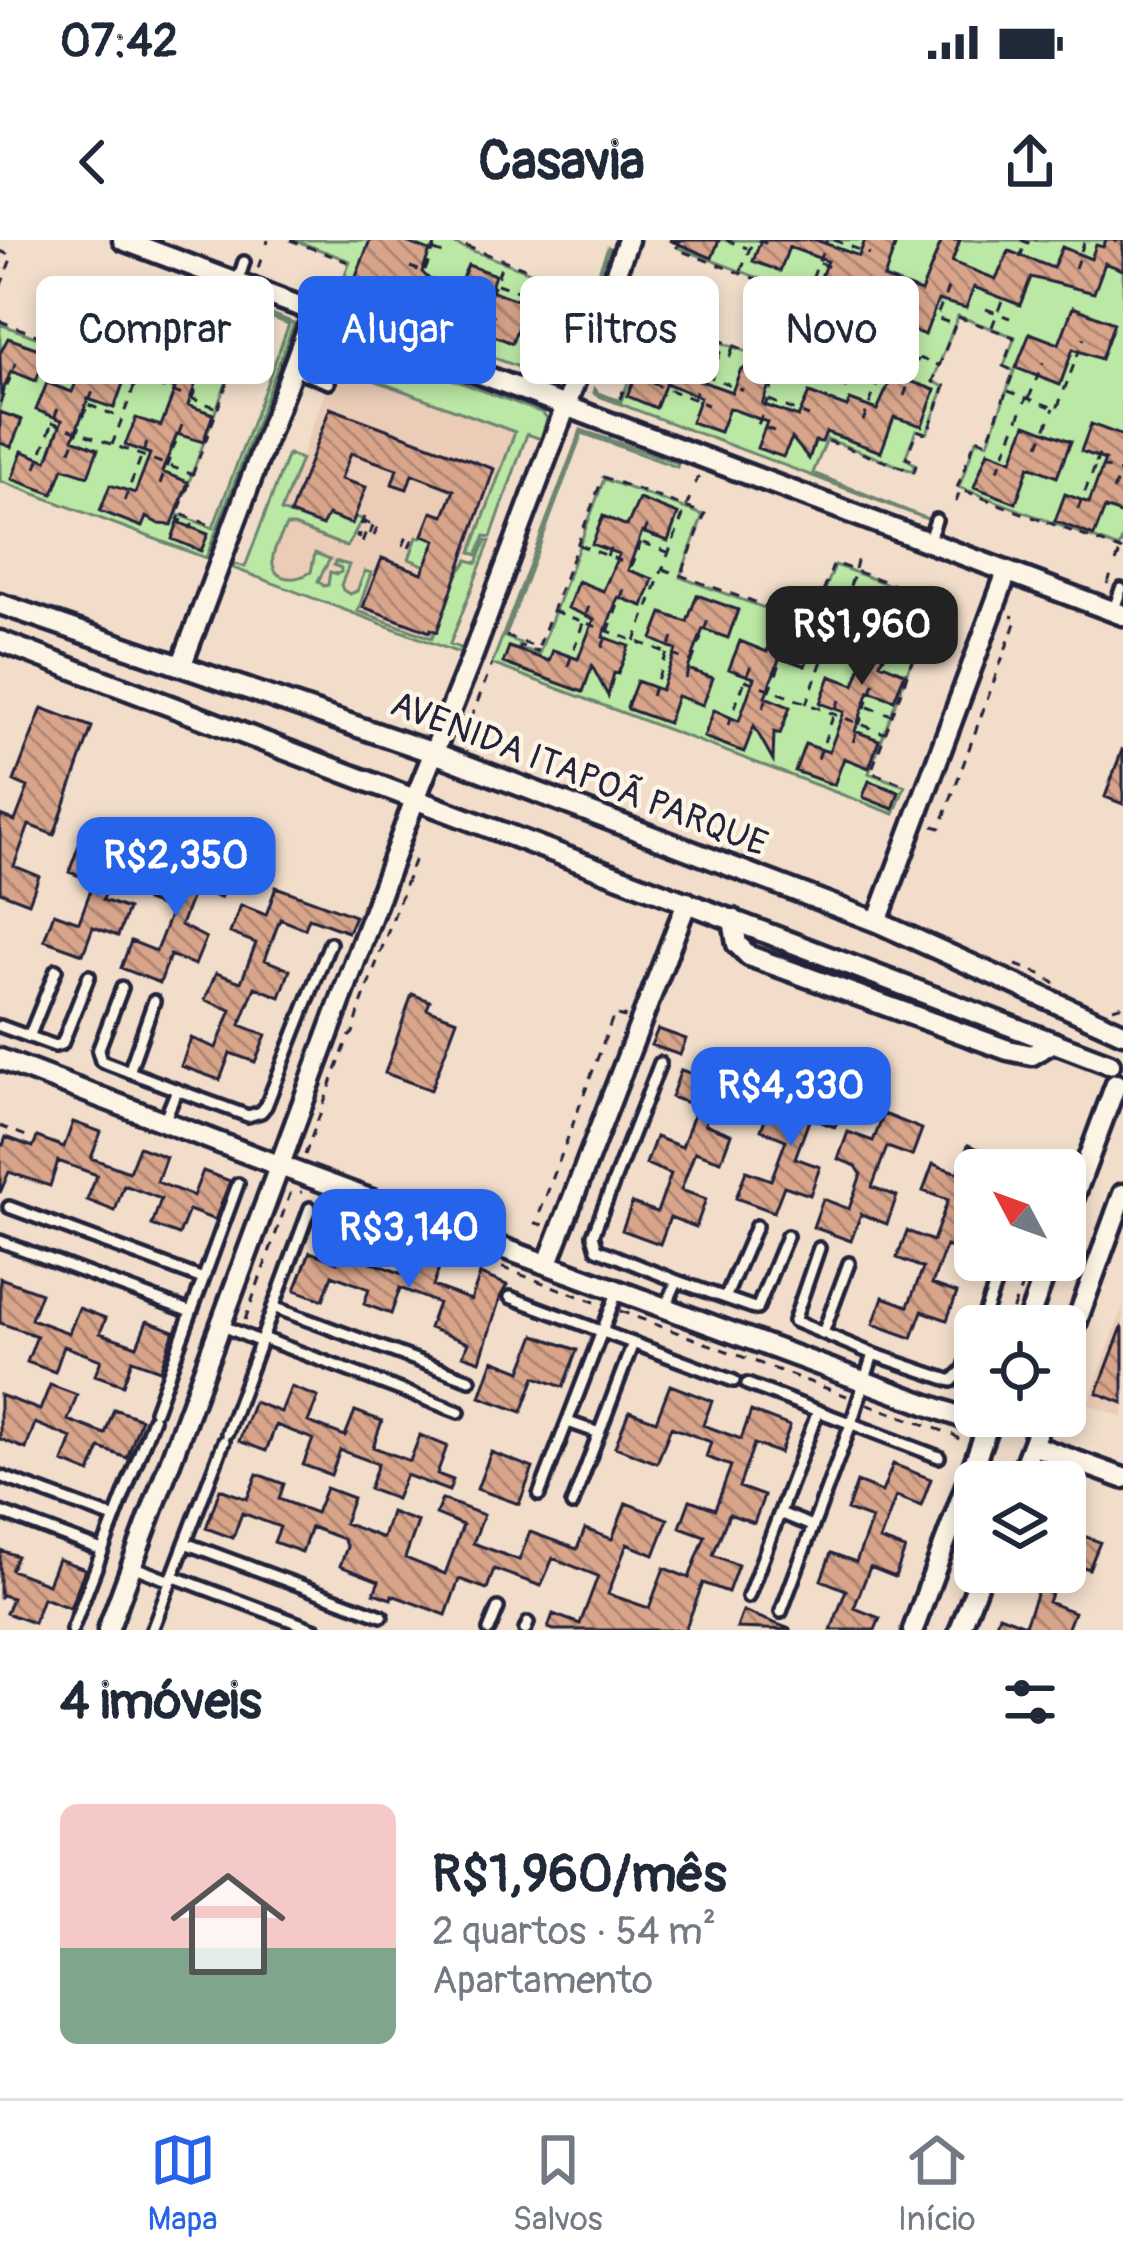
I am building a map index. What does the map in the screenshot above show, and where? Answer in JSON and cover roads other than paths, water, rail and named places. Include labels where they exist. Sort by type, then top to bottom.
[{"type":"street","points":[[123,240],[206,276]]},
{"type":"street","points":[[614,276],[623,242]]},
{"type":"street","points":[[182,664],[298,353]]},
{"type":"street","points":[[496,380],[689,459],[1118,614]]},
{"type":"street","points":[[108,1630],[574,384]]},
{"type":"street","points":[[877,922],[1007,572]]},
{"type":"street","name":"AVENIDA ITAPOÃ PARQUE","points":[[0,604],[434,753],[877,922],[1123,1035]]},
{"type":"street","points":[[0,641],[1110,1064]]},
{"type":"street","points":[[548,1264],[687,902]]},
{"type":"street","points":[[733,920],[737,944],[749,956],[1008,1050],[1032,1055],[1053,1042]]},
{"type":"street","points":[[1086,1169],[1119,1088],[1110,1064],[1123,1035]]},
{"type":"street","points":[[0,1059],[865,1383],[954,1411]]},
{"type":"street","points":[[1083,1305],[1123,1194]]},
{"type":"street","points":[[913,1630],[984,1437]]},
{"type":"street","points":[[1026,1461],[1035,1437]]},
{"type":"street","points":[[1032,1445],[1123,1478]]},
{"type":"street","points":[[960,1630],[974,1593]]},
{"type":"lane","points":[[239,276],[244,262]]},
{"type":"lane","points":[[292,369],[298,371]]},
{"type":"lane","points":[[928,542],[936,520]]},
{"type":"lane","points":[[1118,614],[1121,590]]},
{"type":"lane","points":[[122,988],[98,1052],[101,1061],[248,1116],[266,1106],[330,943]]},
{"type":"lane","points":[[29,1036],[56,970]]},
{"type":"lane","points":[[0,1026],[55,1046],[62,1044],[88,976]]},
{"type":"lane","points":[[129,1072],[154,1001]]},
{"type":"lane","points":[[661,1063],[593,1235],[597,1250],[757,1309],[787,1236]]},
{"type":"lane","points":[[164,1120],[177,1090]]},
{"type":"lane","points":[[72,1630],[238,1184]]},
{"type":"lane","points":[[9,1207],[203,1279]]},
{"type":"lane","points":[[152,1630],[310,1208]]},
{"type":"lane","points":[[726,1296],[756,1226]]},
{"type":"lane","points":[[0,1241],[191,1312]]},
{"type":"lane","points":[[819,1248],[793,1317],[796,1323],[954,1379]]},
{"type":"lane","points":[[823,1333],[849,1263]]},
{"type":"lane","points":[[665,1308],[677,1281]]},
{"type":"lane","points":[[539,1496],[618,1290]]},
{"type":"lane","points":[[510,1297],[734,1381]]},
{"type":"lane","points":[[273,1307],[470,1380]]},
{"type":"lane","points":[[221,1325],[459,1412]]},
{"type":"lane","points":[[572,1505],[633,1342]]},
{"type":"lane","points":[[781,1612],[873,1354]]},
{"type":"lane","points":[[746,1384],[940,1457]]},
{"type":"lane","points":[[748,1597],[818,1411]]},
{"type":"lane","points":[[568,1422],[599,1433]]},
{"type":"lane","points":[[0,1476],[115,1518]]},
{"type":"lane","points":[[0,1512],[102,1550]]},
{"type":"lane","points":[[780,1514],[812,1526]]},
{"type":"lane","points":[[185,1543],[382,1616]]},
{"type":"lane","points":[[132,1566],[316,1630]]},
{"type":"lane","points":[[489,1630],[498,1607]]}]
